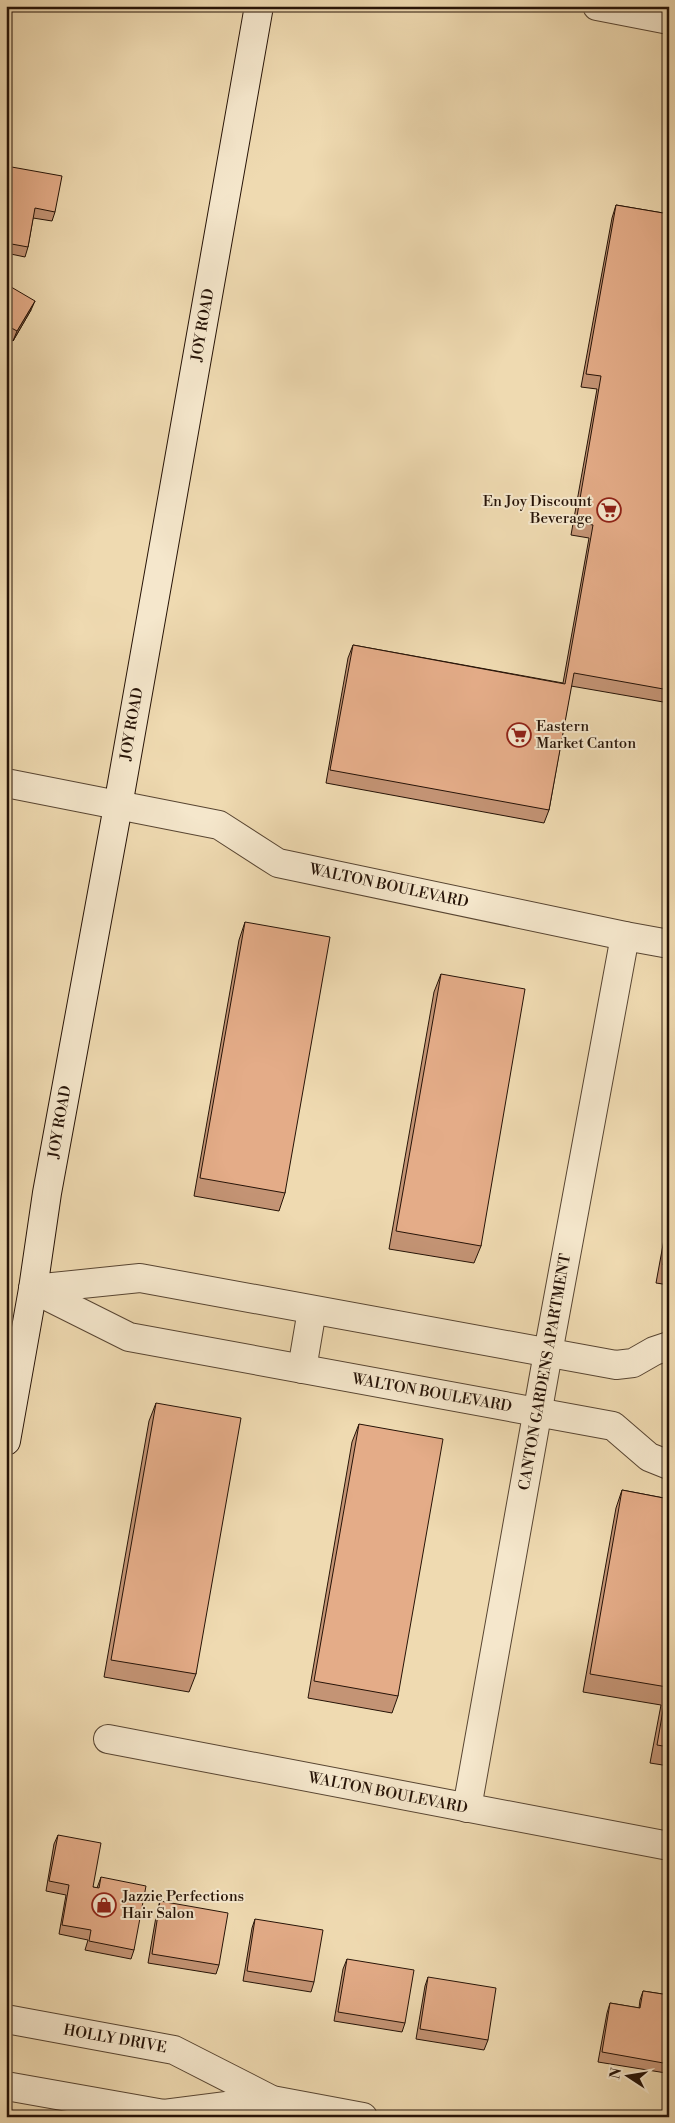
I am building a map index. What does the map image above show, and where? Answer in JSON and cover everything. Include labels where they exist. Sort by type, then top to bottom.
[{"type":"street","name":"JOY ROAD","points":[[6,1442],[33,1289],[47,1193],[118,806],[259,6]]},
{"type":"street","points":[[597,6],[669,20]]},
{"type":"street","name":"WALTON BOULEVARD","points":[[6,783],[219,825],[278,863],[669,944]]},
{"type":"street","name":"CANTON GARDENS APARTMENT","points":[[467,1808],[625,936]]},
{"type":"street","points":[[33,1289],[140,1278],[616,1365],[633,1363],[654,1351],[669,1346]]},
{"type":"street","name":"WALTON BOULEVARD","points":[[33,1289],[129,1336],[613,1426],[649,1457],[669,1465]]},
{"type":"street","points":[[302,1368],[312,1310]]},
{"type":"street","name":"WALTON BOULEVARD","points":[[108,1739],[669,1846]]},
{"type":"street","name":"HOLLY DRIVE","points":[[6,2019],[174,2050],[272,2100],[363,2117]]},
{"type":"street","name":"HOLLY DRIVE","points":[[6,2086],[164,2114],[272,2100]]},
{"type":"building","points":[[6,166],[62,176],[55,212],[35,208],[28,247],[6,243]]},
{"type":"building","points":[[616,205],[669,214],[669,690],[574,673],[549,810],[330,770],[353,645],[565,684],[593,525],[576,522],[601,376],[586,374]]},
{"type":"building","points":[[6,284],[35,301],[17,331],[6,325]]},
{"type":"building","points":[[245,922],[330,937],[285,1193],[200,1178]]},
{"type":"building","points":[[441,974],[525,989],[481,1246],[396,1231]]},
{"type":"building","points":[[669,1230],[669,1266],[663,1265]]},
{"type":"building","points":[[156,1403],[241,1418],[196,1674],[111,1660]]},
{"type":"building","points":[[359,1424],[443,1439],[398,1696],[314,1681]]},
{"type":"building","points":[[622,1490],[669,1499],[669,1747],[657,1745],[667,1687],[590,1674]]},
{"type":"building","points":[[58,1835],[101,1843],[93,1887],[99,1888],[101,1877],[146,1886],[134,1950],[89,1941],[91,1930],[62,1925],[69,1885],[49,1881]]},
{"type":"building","points":[[160,1901],[228,1913],[219,1965],[152,1954]]},
{"type":"building","points":[[255,1919],[323,1930],[314,1982],[247,1971]]},
{"type":"building","points":[[347,1959],[414,1970],[405,2023],[338,2012]]},
{"type":"building","points":[[428,1977],[496,1988],[488,2040],[420,2029]]},
{"type":"building","points":[[643,1991],[669,1995],[669,2064],[602,2052],[610,2003],[640,2008]]},
{"type":"place","name":"En Joy Discount Beverage","points":[[609,510]]},
{"type":"place","name":"Eastern Market Canton","points":[[519,735]]},
{"type":"place","name":"Jazzie Perfections Hair Salon","points":[[104,1905]]}]
